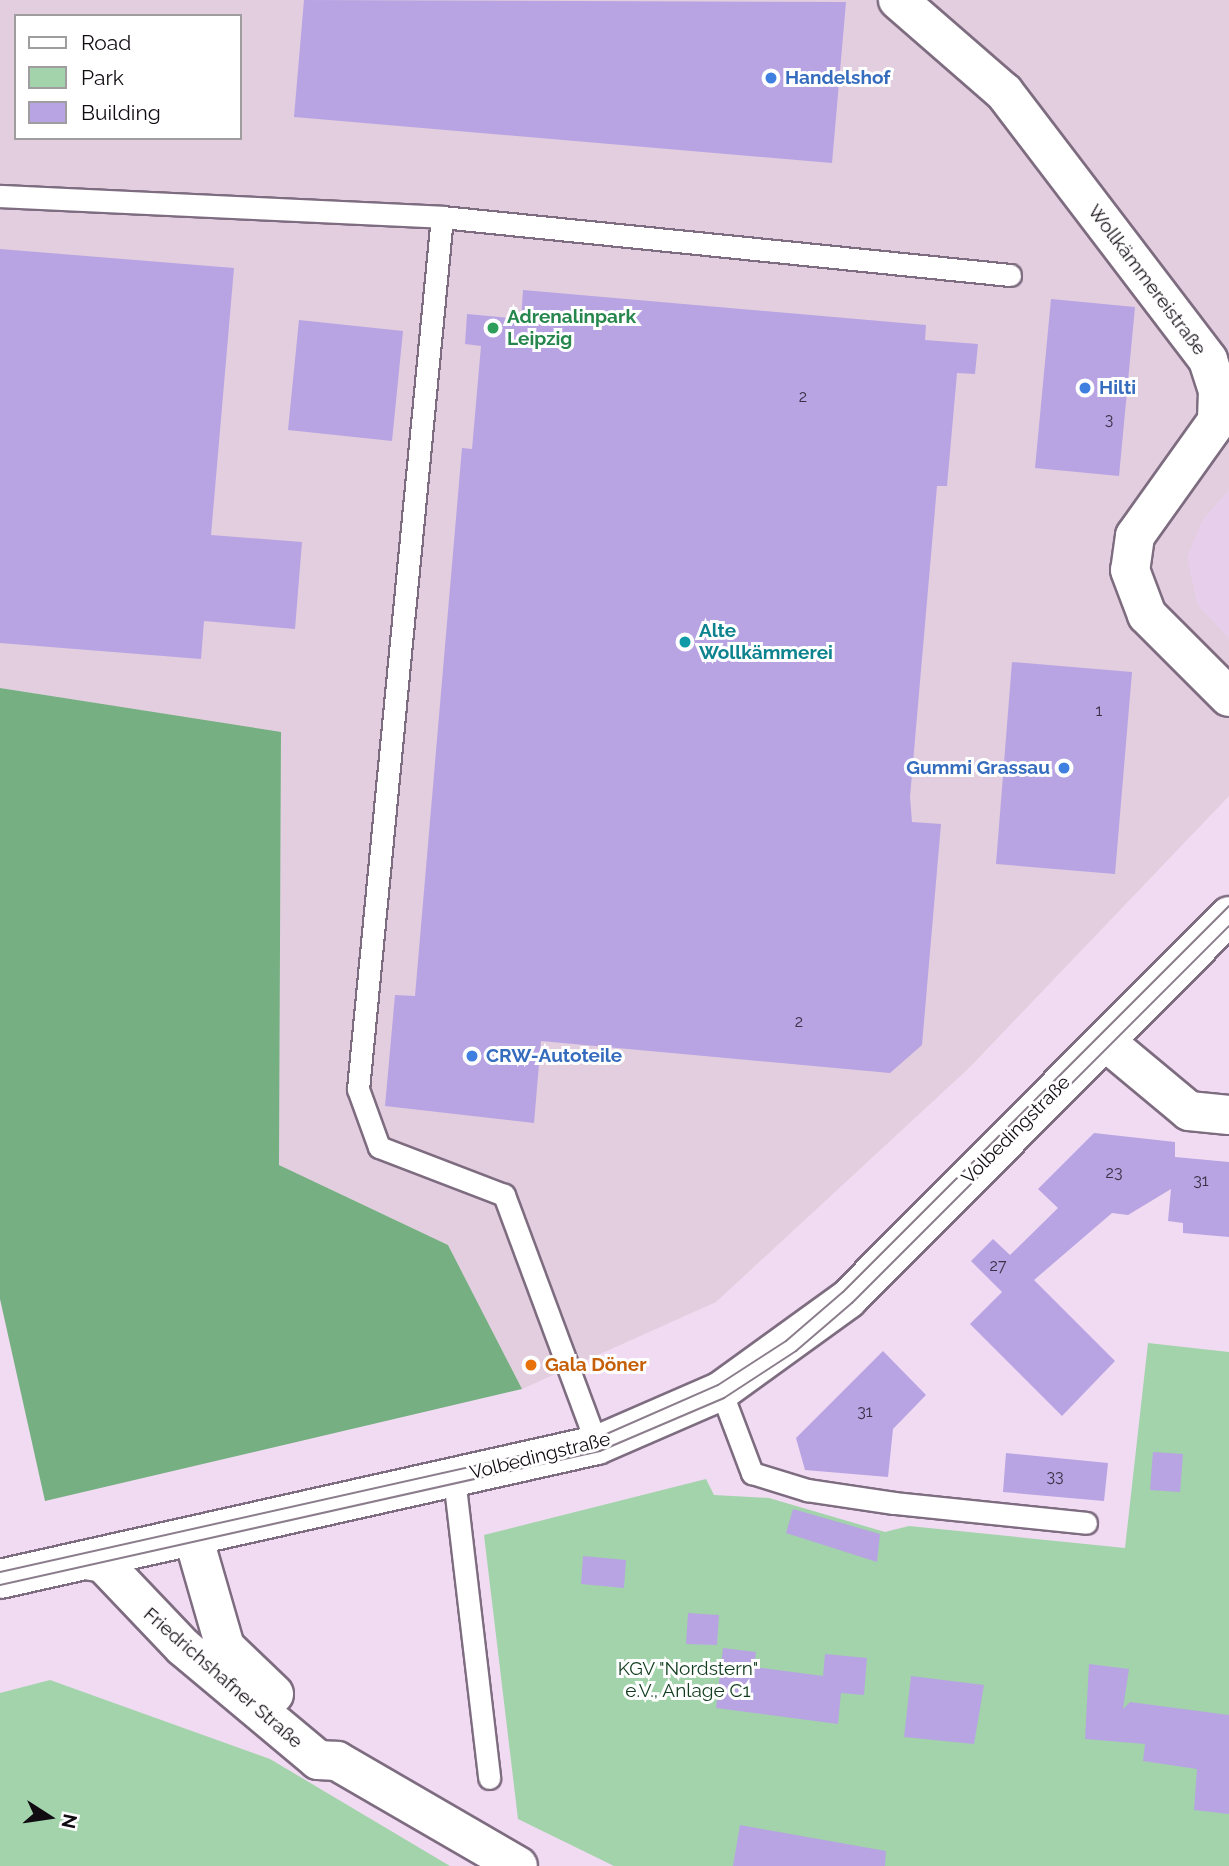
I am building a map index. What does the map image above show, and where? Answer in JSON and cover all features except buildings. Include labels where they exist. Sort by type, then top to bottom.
[{"type":"main road","name":"Wollkämmereistraße","points":[[898,0],[1004,92],[1208,360],[1218,391],[1217,421],[1145,517],[1135,536],[1130,570],[1147,615],[1229,696]]},
{"type":"main road","name":"Volbedingstraße","points":[[0,1579],[597,1445],[721,1391],[848,1298],[1229,916]]},
{"type":"main road","points":[[1105,1041],[1189,1111],[1229,1115]]},
{"type":"main road","name":"Friedrichshafner Straße","points":[[193,1535],[225,1647],[329,1741],[337,1760]]},
{"type":"main road","name":"Friedrichshafner Straße","points":[[85,1560],[103,1563],[183,1647],[318,1760],[337,1760],[518,1866]]},
{"type":"lane","points":[[0,196],[443,217],[1010,275]]},
{"type":"lane","points":[[443,217],[358,1089],[379,1147],[504,1195],[597,1445]]},
{"type":"lane","points":[[721,1391],[752,1474],[807,1490],[1086,1523]]},
{"type":"lane","points":[[454,1478],[489,1777]]},
{"type":"shaded area","points":[[0,0],[1229,0],[1229,796],[969,1068],[716,1302],[522,1389],[448,1245],[279,1165],[281,733],[0,688]]},
{"type":"shaded area","points":[[1229,490],[1229,639],[1197,604],[1187,557],[1202,520]]},
{"type":"green space","points":[[0,688],[281,732],[279,1165],[448,1245],[522,1389],[45,1501],[0,1299]]},
{"type":"green space","name":"KGV \"Nordstern\" e.V., Anlage C1","points":[[1148,1343],[1229,1352],[1229,1866],[614,1866],[518,1819],[484,1535],[706,1479],[714,1495],[769,1498],[885,1532],[909,1526],[1125,1548]]},
{"type":"green space","points":[[50,1680],[270,1759],[450,1866],[0,1866],[0,1693]]},
{"type":"tram line","points":[[0,1572],[595,1439],[718,1385],[786,1341],[843,1292],[1229,906]]},
{"type":"tram line","points":[[0,1585],[600,1451],[724,1398],[796,1351],[852,1303],[1229,926]]},
{"type":"place","name":"Handelshof","points":[[771,78]]},
{"type":"place","name":"Adrenalinpark Leipzig","points":[[493,328]]},
{"type":"place","name":"Hilti","points":[[1085,388]]},
{"type":"place","name":"Alte Wollkämmerei","points":[[685,642]]},
{"type":"place","name":"Gummi Grassau","points":[[1064,768]]},
{"type":"place","name":"CRW-Autoteile","points":[[472,1056]]},
{"type":"place","name":"Gala Döner","points":[[531,1365]]}]
